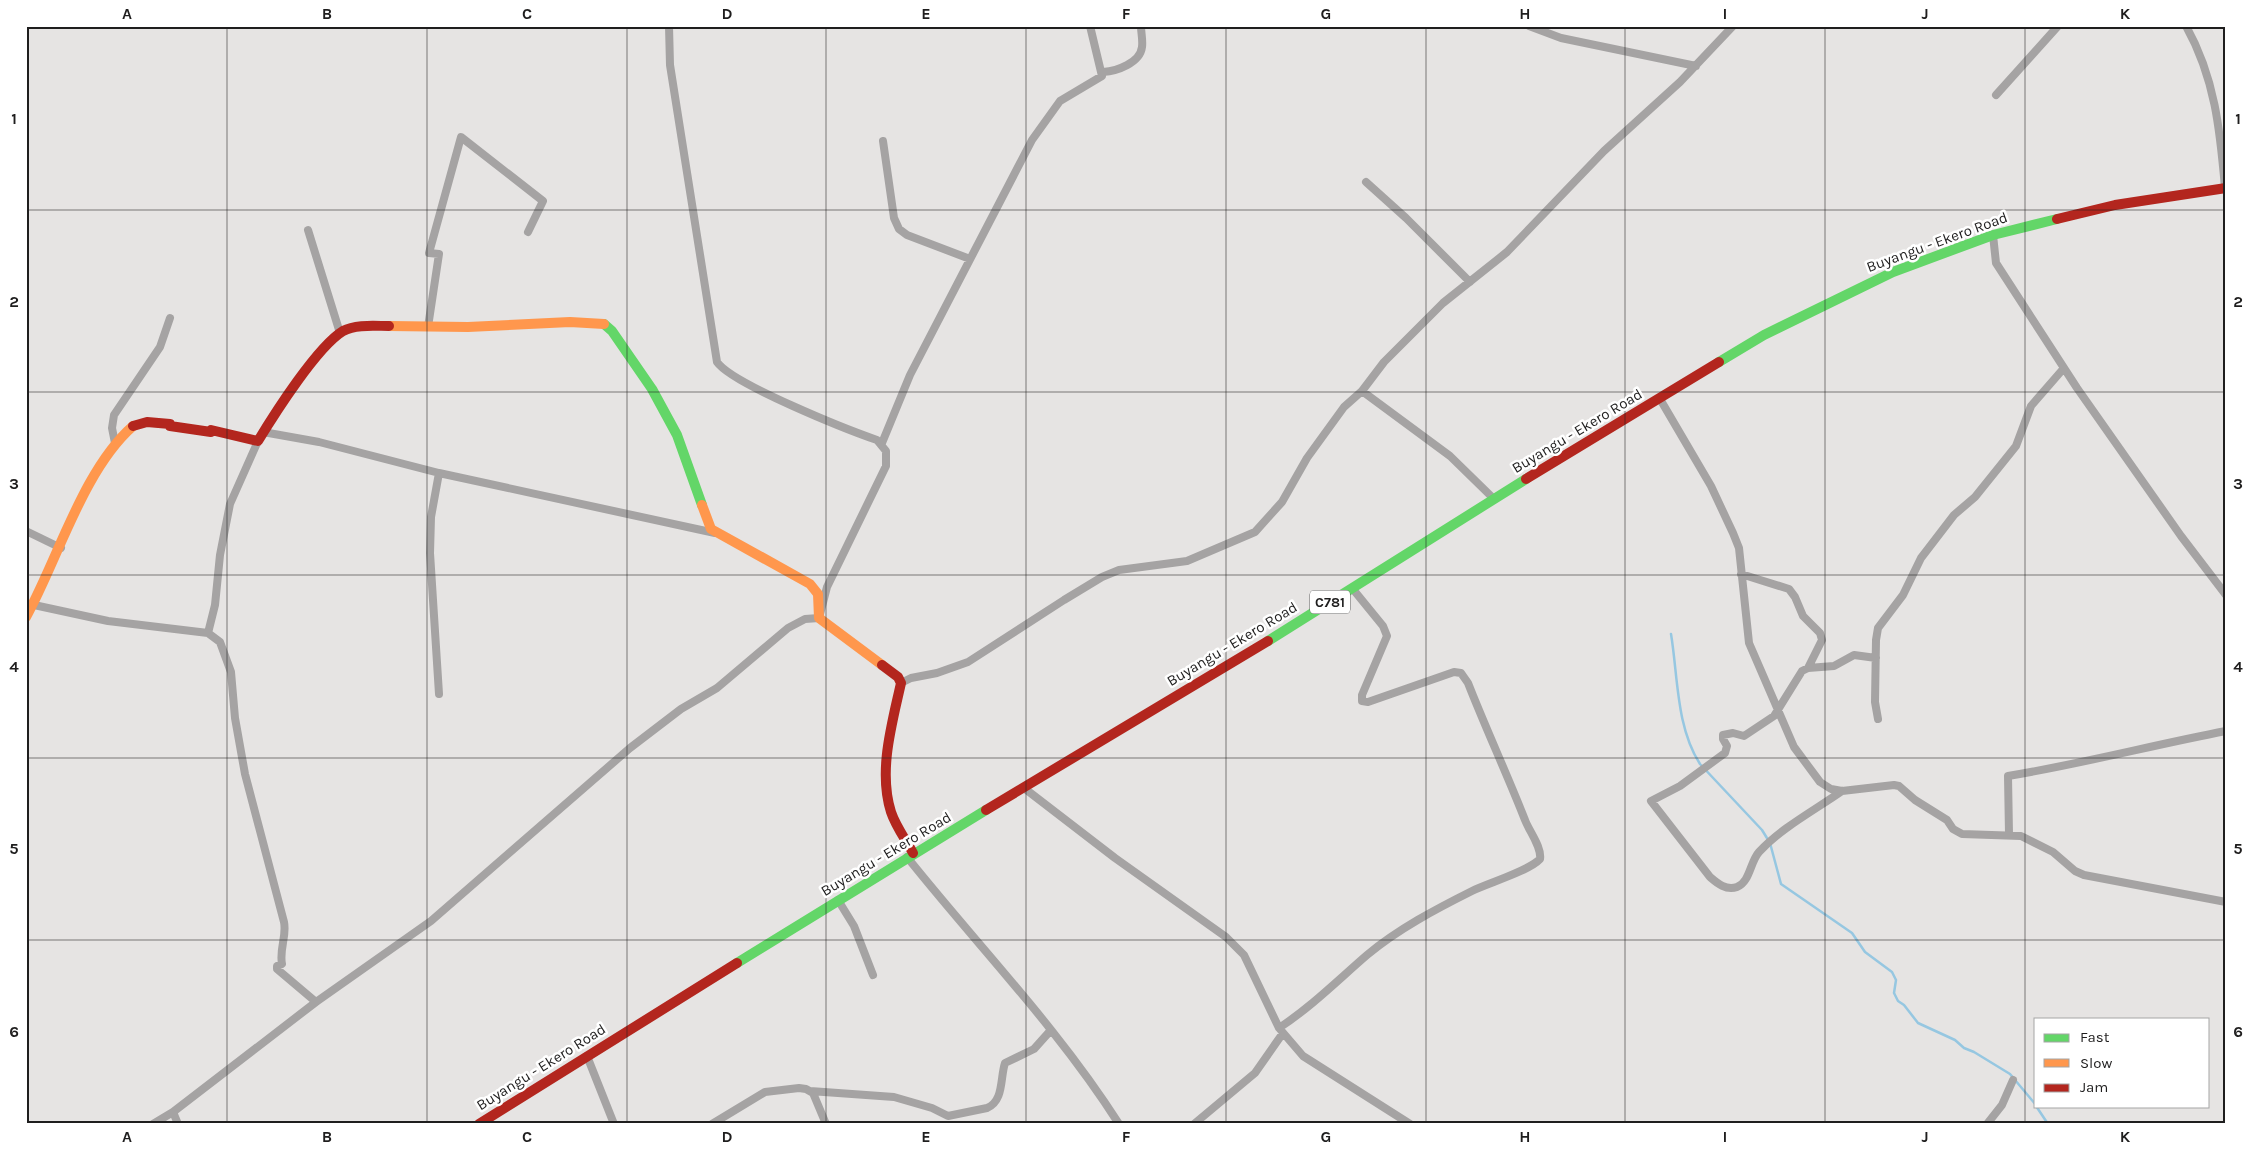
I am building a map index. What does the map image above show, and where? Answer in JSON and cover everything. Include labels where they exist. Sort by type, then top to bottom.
[{"type":"main road","name":"Buyangu - Ekero Road","points":[[479,1124],[910,855],[1024,788],[1764,335],[1892,272],[1993,235],[2115,206],[2226,188]]},
{"type":"main road","points":[[26,617],[34,605],[101,463],[127,430],[144,422],[170,424],[170,426],[211,432],[211,430],[260,436],[298,382],[340,333],[355,326],[468,327],[527,322],[597,323],[606,326],[652,389],[677,435],[709,525],[715,533],[814,587],[818,594],[819,618],[840,637],[896,674],[901,683],[887,769],[887,797],[892,814],[910,855]]},
{"type":"street","points":[[153,1124],[172,1112],[316,1002],[431,921],[630,748],[680,709],[717,688],[788,628],[806,619],[819,618],[826,586],[886,466],[886,451],[882,443],[760,390],[724,371],[717,362],[670,65],[669,26]]},
{"type":"street","points":[[1090,26],[1103,72]]},
{"type":"street","points":[[882,443],[910,375],[1012,175],[1047,117],[1062,100],[1096,81],[1103,72],[1124,66],[1137,58],[1142,49],[1141,26]]},
{"type":"street","points":[[1529,26],[1561,38],[1696,66]]},
{"type":"street","points":[[901,683],[911,678],[937,673],[968,662],[1064,600],[1111,574],[1136,566],[1187,562],[1255,532],[1282,502],[1307,458],[1344,407],[1362,391],[1384,362],[1443,303],[1507,252],[1604,151],[1696,66],[1733,26]]},
{"type":"street","points":[[1996,94],[2058,26]]},
{"type":"street","points":[[2186,26],[2200,52],[2210,79],[2220,136],[2226,188]]},
{"type":"street","points":[[428,326],[439,254],[429,253],[461,137],[544,201],[528,232]]},
{"type":"street","points":[[883,141],[894,218],[899,229],[914,238],[970,259]]},
{"type":"street","points":[[1366,182],[1406,218],[1470,282]]},
{"type":"street","points":[[308,230],[340,333]]},
{"type":"street","points":[[1993,235],[1996,263],[2064,368],[2181,536],[2226,596]]},
{"type":"street","points":[[115,443],[112,428],[114,415],[160,347],[170,318]]},
{"type":"street","points":[[1878,719],[1875,702],[1878,628],[1902,595],[1921,558],[1954,515],[1975,497],[2016,446],[2032,406],[2064,368]]},
{"type":"street","points":[[1362,391],[1450,456],[1494,499]]},
{"type":"street","points":[[1660,399],[1711,486],[1739,548],[1750,643],[1794,747],[1802,760],[1823,784],[1832,789],[1842,791],[1894,785],[1940,814],[1953,829],[1962,834],[2009,834],[2021,836],[2053,852],[2075,871],[2084,875],[2226,902]]},
{"type":"street","points":[[208,633],[214,612],[220,555],[230,504],[260,436],[319,442],[438,473],[715,533]]},
{"type":"street","points":[[438,473],[431,517],[430,553],[439,694]]},
{"type":"street","points":[[26,531],[61,548]]},
{"type":"street","points":[[1741,574],[1789,589],[1796,597],[1803,616],[1820,633],[1822,640],[1808,668],[1799,675],[1779,710],[1751,733],[1744,736],[1733,733],[1723,735],[1727,746],[1724,754],[1680,786],[1652,801],[1710,877],[1720,886],[1738,887],[1747,879],[1752,859],[1765,846],[1803,816],[1842,791]]},
{"type":"street","points":[[1194,1124],[1255,1073],[1281,1031],[1343,979],[1368,955],[1421,918],[1473,891],[1531,866],[1540,859],[1540,852],[1514,790],[1468,683],[1461,673],[1454,672],[1368,702],[1362,701],[1362,694],[1387,636],[1383,626],[1352,588]]},
{"type":"street","points":[[34,605],[108,621],[208,633],[220,642],[231,672],[235,718],[245,774],[284,922],[285,935],[280,954],[282,964],[277,966],[277,969],[316,1002]]},
{"type":"street","points":[[1808,668],[1834,666],[1854,655],[1876,658]]},
{"type":"street","points":[[2009,834],[2008,776],[2078,764],[2150,746],[2226,731]]},
{"type":"street","points":[[1024,788],[1115,858],[1226,937],[1244,955],[1281,1031],[1303,1056],[1410,1124]]},
{"type":"street","points":[[910,855],[1068,1051],[1119,1124]]},
{"type":"street","points":[[838,900],[854,926],[873,975]]},
{"type":"street","points":[[712,1124],[765,1092],[799,1088],[810,1091],[894,1097],[932,1108],[948,1116],[987,1108],[993,1105],[1000,1092],[1005,1064],[1034,1049],[1051,1030]]},
{"type":"street","points":[[587,1056],[614,1124]]},
{"type":"street","points":[[1987,1124],[2002,1105],[2013,1080]]},
{"type":"street","points":[[810,1091],[826,1124]]},
{"type":"street","points":[[172,1112],[178,1124]]},
{"type":"waterway","points":[[1671,634],[1682,718],[1692,750],[1700,764],[1762,830],[1770,843],[1781,884],[1852,933],[1865,952],[1892,972],[1896,980],[1894,993],[1898,1001],[1904,1005],[1918,1023],[1955,1040],[1964,1048],[2010,1074],[2034,1103]]},
{"type":"waterway","points":[[2037,1108],[2048,1124]]},
{"type":"traffic: fast","points":[[1719,362],[1764,335],[1893,272],[1993,235],[2057,219]]},
{"type":"traffic: fast","points":[[604,324],[612,331],[652,389],[677,435],[702,505]]},
{"type":"traffic: fast","points":[[1268,641],[1526,479]]},
{"type":"traffic: fast","points":[[737,963],[986,810]]},
{"type":"traffic: slow","points":[[389,326],[468,327],[570,322],[604,324]]},
{"type":"traffic: slow","points":[[26,617],[86,490],[115,444],[133,426]]},
{"type":"traffic: slow","points":[[702,505],[711,529],[810,584],[818,594],[819,618],[882,665]]},
{"type":"traffic: jam","points":[[2057,219],[2115,205],[2226,188]]},
{"type":"traffic: jam","points":[[133,426],[147,422],[170,424],[170,426],[211,432],[211,430],[258,441],[309,365],[333,339],[343,331],[354,327],[389,326]]},
{"type":"traffic: jam","points":[[1526,479],[1719,362]]},
{"type":"traffic: jam","points":[[986,810],[1268,641]]},
{"type":"traffic: jam","points":[[882,665],[898,677],[901,683],[890,731],[886,764],[887,796],[893,818],[913,853]]},
{"type":"traffic: jam","points":[[479,1124],[737,963]]}]
